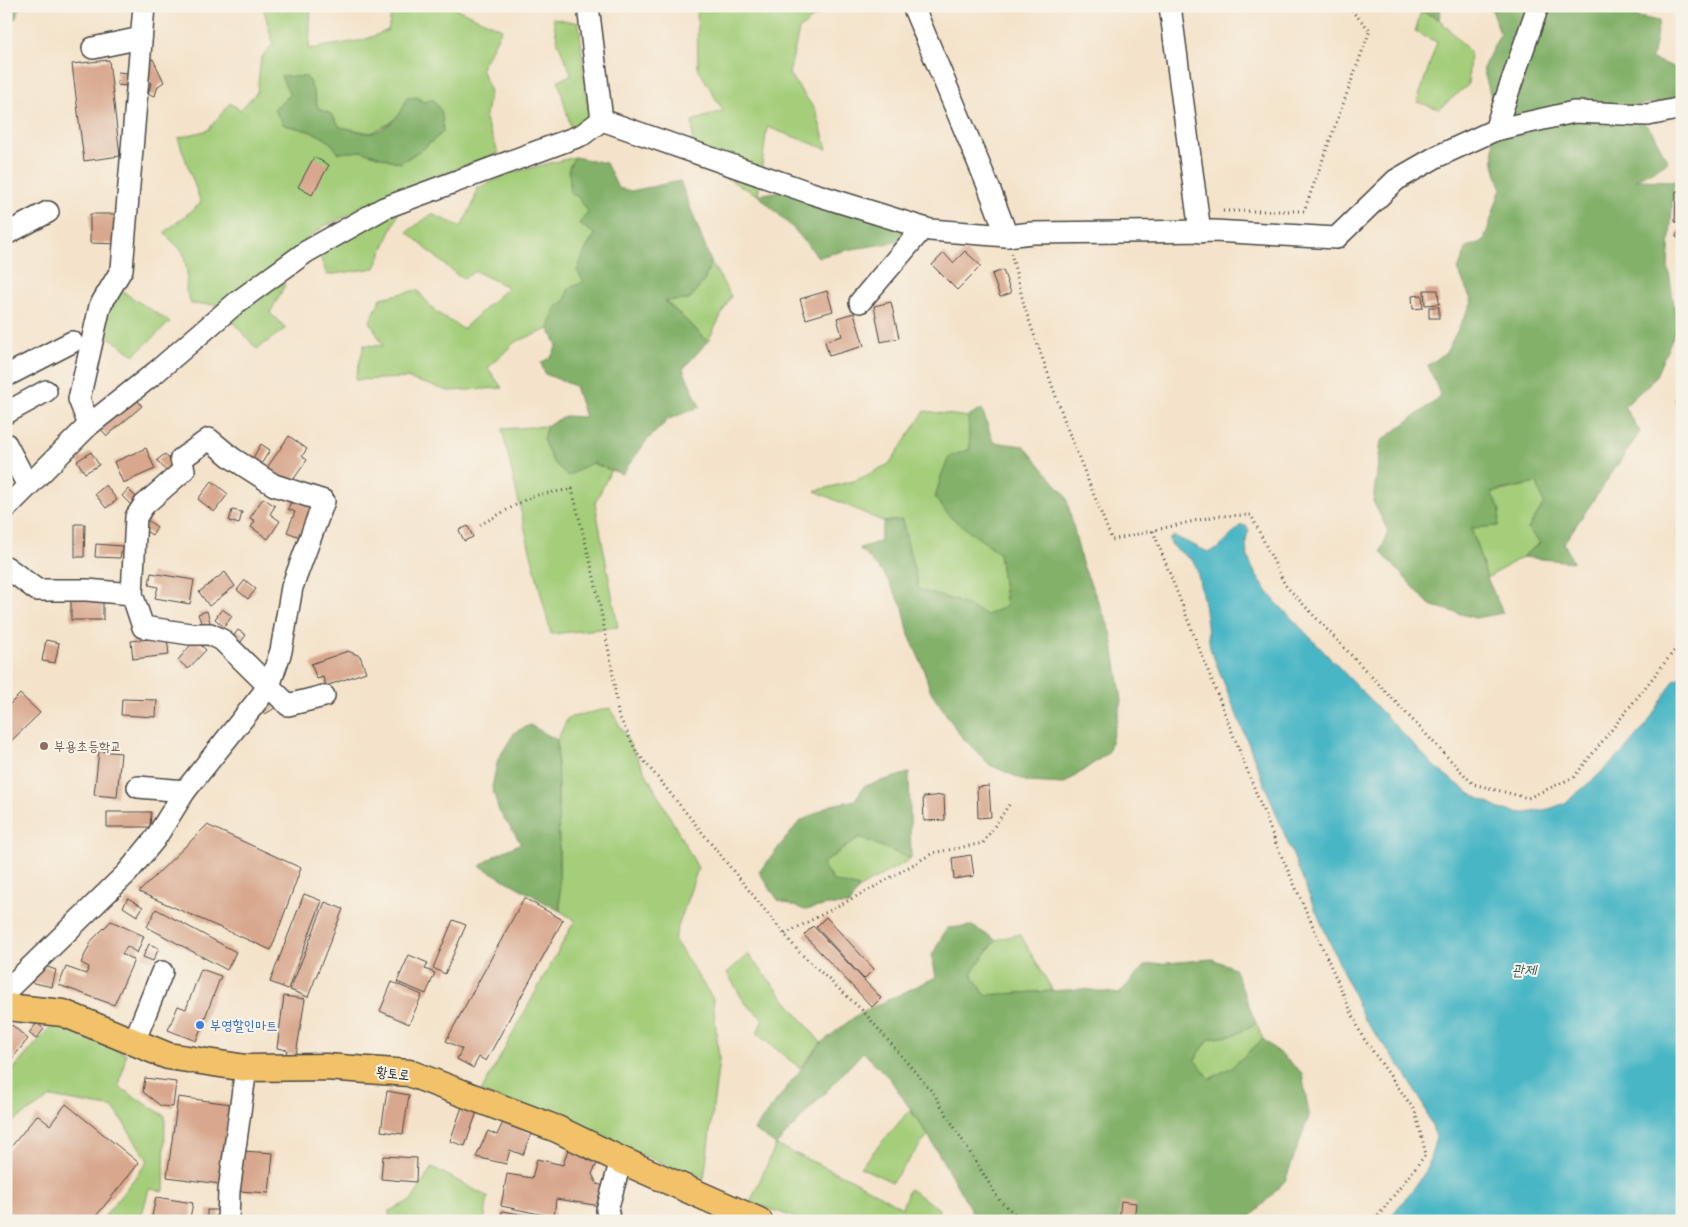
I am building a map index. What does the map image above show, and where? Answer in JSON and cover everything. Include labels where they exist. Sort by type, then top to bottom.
[{"type":"main road","name":"황토로","points":[[6,1008],[63,1013],[168,1056],[246,1068],[326,1067],[409,1073],[557,1129],[621,1160],[759,1221]]},
{"type":"street","points":[[89,425],[79,399],[100,306],[122,269],[144,6]]},
{"type":"street","points":[[588,6],[602,120]]},
{"type":"street","points":[[913,6],[1007,236]]},
{"type":"street","points":[[1170,6],[1199,221]]},
{"type":"street","points":[[1496,130],[1538,6]]},
{"type":"street","points":[[93,48],[141,38]]},
{"type":"street","points":[[602,120],[811,193],[923,228],[1007,236],[1199,221],[1336,238],[1396,180],[1436,157],[1496,130],[1574,112],[1648,114],[1682,108]]},
{"type":"street","points":[[6,508],[89,425],[156,372],[236,303],[306,252],[384,208],[582,135],[602,120]]},
{"type":"street","points":[[6,234],[48,212]]},
{"type":"street","points":[[860,302],[923,228]]},
{"type":"street","points":[[6,376],[72,342]]},
{"type":"street","points":[[6,413],[46,391]]},
{"type":"street","points":[[6,991],[127,873],[156,839],[185,790],[268,686],[281,651],[292,587],[324,501],[274,485],[232,458],[210,439],[181,459],[184,470],[144,505],[136,517],[132,594],[143,627],[190,634],[210,634],[222,640],[268,686],[288,706],[324,696]]},
{"type":"street","points":[[6,444],[28,486]]},
{"type":"street","points":[[6,567],[37,590],[87,590],[132,594]]},
{"type":"street","points":[[138,787],[185,790]]},
{"type":"street","points":[[134,1042],[162,972]]},
{"type":"street","points":[[228,1221],[229,1191],[246,1068]]},
{"type":"street","points":[[610,1221],[607,1210],[621,1160]]},
{"type":"path","points":[[1199,221],[1304,211],[1370,30],[1347,6]]},
{"type":"path","points":[[1007,236],[1025,309],[1069,433],[1112,540],[1216,516],[1250,515],[1285,585],[1473,784],[1528,798],[1574,777],[1682,641]]},
{"type":"path","points":[[480,525],[532,496],[572,489],[595,581],[612,668],[618,714],[636,751],[799,952],[862,1011],[934,1094],[1000,1201],[1022,1221]]},
{"type":"path","points":[[1153,531],[1278,846],[1362,1036],[1415,1111],[1426,1154],[1374,1221]]},
{"type":"path","points":[[785,934],[934,853],[983,843],[1011,802]]},
{"type":"green space","points":[[6,6],[20,6],[16,18],[6,22]]},
{"type":"green space","points":[[263,6],[311,6],[309,49],[364,40],[388,30],[393,6],[450,6],[502,29],[481,68],[490,92],[485,119],[499,154],[463,166],[324,226],[225,305],[191,304],[186,290],[187,271],[183,252],[164,233],[201,203],[178,138],[208,130],[230,103],[240,110],[257,92],[261,58],[273,44]],"holes":[[[314,93],[318,108],[331,114],[340,127],[371,133],[392,122],[405,107],[423,103],[443,132],[424,148],[400,163],[362,151],[338,153],[334,146],[315,133],[284,125],[274,109],[290,95]]]},
{"type":"green space","points":[[697,6],[827,6],[799,30],[789,74],[816,111],[827,149],[767,127],[758,195],[689,159],[693,134],[692,121],[723,111],[698,68]]},
{"type":"green space","points":[[1422,6],[1441,6],[1439,19],[1421,11]]},
{"type":"green space","points":[[1491,6],[1531,6],[1543,17],[1549,6],[1634,6],[1633,16],[1659,21],[1652,59],[1682,70],[1682,98],[1630,107],[1653,133],[1668,162],[1635,180],[1674,181],[1668,265],[1677,327],[1655,378],[1624,407],[1640,432],[1564,543],[1573,562],[1522,557],[1540,543],[1528,529],[1544,503],[1537,483],[1491,492],[1500,510],[1498,526],[1471,528],[1487,578],[1503,613],[1475,618],[1430,605],[1381,552],[1388,531],[1373,501],[1381,441],[1441,397],[1428,365],[1446,353],[1472,302],[1458,270],[1467,247],[1484,241],[1501,188],[1494,164],[1492,101],[1483,68],[1500,34]]},
{"type":"green space","points":[[1421,11],[1439,19],[1470,52],[1468,85],[1439,109],[1417,102],[1437,42],[1415,32]]},
{"type":"green space","points":[[553,18],[579,23],[589,117],[571,128],[558,80],[572,75],[558,43]]},
{"type":"green space","points":[[281,76],[307,77],[318,108],[331,114],[340,127],[369,133],[378,131],[394,120],[405,104],[406,98],[418,97],[423,102],[433,99],[442,113],[443,132],[424,148],[400,163],[362,151],[338,153],[334,146],[315,133],[284,125],[274,109],[290,95]]},
{"type":"green space","points":[[575,157],[569,167],[578,197],[588,211],[595,234],[585,251],[585,282],[569,288],[565,301],[555,308],[549,329],[515,342],[488,368],[502,388],[449,391],[406,378],[355,380],[364,345],[383,346],[370,321],[381,298],[417,290],[436,312],[463,329],[508,287],[475,271],[464,279],[407,232],[432,214],[461,227],[473,204],[478,188],[510,173]]},
{"type":"green space","points":[[575,157],[606,163],[618,188],[631,191],[680,181],[711,262],[704,281],[689,300],[665,301],[708,341],[683,369],[700,407],[669,419],[648,439],[622,474],[592,463],[568,476],[553,462],[543,439],[547,426],[565,416],[585,417],[575,386],[545,374],[541,363],[552,356],[557,345],[549,329],[555,308],[565,301],[569,288],[584,282],[577,271],[585,251],[595,234],[579,224],[588,211],[578,197],[570,193],[569,167]]},
{"type":"green space","points":[[780,191],[907,229],[898,242],[852,249],[818,257],[794,229],[758,195]]},
{"type":"green space","points":[[401,207],[375,268],[327,275],[319,253]]},
{"type":"green space","points":[[711,262],[731,296],[708,341],[665,300],[689,300],[704,281]]},
{"type":"green space","points":[[276,281],[285,285],[270,313],[286,328],[257,349],[232,321]]},
{"type":"green space","points":[[120,290],[170,322],[134,355],[102,332],[104,313]]},
{"type":"green space","points":[[1682,392],[1682,425],[1680,426],[1675,397]]},
{"type":"green space","points":[[982,409],[993,442],[1024,446],[1066,496],[1082,563],[1111,632],[1122,701],[1108,753],[1064,784],[1028,782],[990,765],[960,735],[930,690],[923,667],[909,635],[903,607],[885,575],[859,548],[879,542],[884,522],[902,520],[919,590],[954,600],[987,615],[1006,606],[999,553],[950,517],[935,498],[949,457],[970,449],[968,417]]},
{"type":"green space","points":[[925,411],[968,417],[970,449],[950,517],[999,553],[1006,606],[987,615],[954,600],[919,590],[902,520],[884,522],[815,491],[857,480],[889,464]]},
{"type":"green space","points":[[547,426],[543,439],[553,462],[592,463],[611,470],[595,503],[618,627],[551,634],[502,429]]},
{"type":"green space","points":[[1537,483],[1544,503],[1528,529],[1540,543],[1522,557],[1487,578],[1471,528],[1498,526],[1491,493]]},
{"type":"green space","points":[[610,708],[698,868],[674,939],[713,999],[719,1060],[704,1179],[481,1092],[575,920],[560,911],[557,740],[568,718]]},
{"type":"green space","points":[[530,725],[557,740],[560,911],[480,866],[496,855],[521,843],[499,811],[492,787],[498,759],[515,732]]},
{"type":"green space","points":[[909,773],[911,859],[859,837],[822,864],[833,881],[859,888],[849,905],[828,905],[805,910],[778,900],[759,872],[799,822],[831,805],[855,800],[864,786]]},
{"type":"green space","points":[[860,837],[911,859],[859,888],[833,881],[822,864]]},
{"type":"green space","points":[[972,926],[996,940],[971,973],[985,995],[1083,989],[1119,994],[1145,965],[1212,959],[1234,968],[1256,1023],[1235,1035],[1209,1039],[1195,1059],[1210,1079],[1232,1067],[1263,1039],[1302,1073],[1309,1116],[1285,1181],[1247,1221],[983,1221],[972,1212],[928,1135],[890,1079],[863,1052],[776,1145],[754,1130],[821,1043],[857,1015],[936,977],[932,955],[947,928]]},
{"type":"green space","points":[[1020,934],[1053,991],[985,995],[971,973],[996,940]]},
{"type":"green space","points":[[748,954],[821,1043],[800,1068],[757,1034],[763,1019],[745,1003],[727,973]]},
{"type":"green space","points":[[56,1020],[126,1054],[119,1087],[165,1116],[164,1191],[149,1189],[140,1221],[101,1221],[148,1161],[114,1108],[51,1097],[8,1125],[6,1123],[6,1078]]},
{"type":"green space","points":[[1256,1023],[1263,1039],[1232,1067],[1209,1079],[1195,1059],[1209,1039],[1235,1035]]},
{"type":"green space","points":[[910,1110],[928,1135],[892,1182],[860,1167]]},
{"type":"green space","points":[[776,1145],[853,1180],[902,1208],[909,1189],[938,1208],[942,1221],[805,1221],[750,1202]]},
{"type":"green space","points":[[432,1167],[488,1197],[484,1221],[390,1221],[389,1211],[412,1200]]},
{"type":"water","name":"관제","points":[[1241,525],[1246,526],[1249,530],[1246,549],[1253,569],[1276,602],[1435,767],[1471,794],[1500,809],[1526,813],[1549,809],[1565,803],[1623,752],[1647,724],[1674,680],[1682,677],[1682,1221],[1387,1221],[1418,1183],[1428,1167],[1436,1137],[1423,1104],[1404,1072],[1364,1019],[1347,981],[1308,893],[1210,648],[1204,603],[1196,566],[1192,560],[1173,547],[1169,539],[1174,536],[1208,552],[1218,549]]},
{"type":"building","points":[[153,59],[164,82],[158,86],[155,96],[148,94],[151,84],[142,64]]},
{"type":"building","points":[[109,60],[120,156],[84,161],[72,64]]},
{"type":"building","points":[[118,72],[128,73],[127,86],[117,85]]},
{"type":"building","points":[[314,157],[329,165],[312,195],[298,187]]},
{"type":"building","points":[[1676,191],[1682,191],[1682,222],[1675,222]]},
{"type":"building","points":[[90,214],[119,214],[119,244],[90,243]]},
{"type":"building","points":[[1682,225],[1682,240],[1676,237]]},
{"type":"building","points":[[965,251],[981,266],[957,290],[932,265],[944,253],[953,263]]},
{"type":"building","points":[[1003,270],[1011,293],[1000,297],[992,274]]},
{"type":"building","points":[[1424,290],[1438,290],[1439,304],[1425,305]]},
{"type":"building","points":[[827,291],[833,311],[806,319],[800,299]]},
{"type":"building","points":[[1422,295],[1423,308],[1413,309],[1412,296]]},
{"type":"building","points":[[891,302],[899,338],[881,342],[874,306]]},
{"type":"building","points":[[1429,307],[1439,307],[1439,318],[1429,318]]},
{"type":"building","points":[[854,313],[864,346],[829,356],[825,341],[842,336],[837,318]]},
{"type":"building","points":[[135,397],[142,406],[107,436],[99,427]]},
{"type":"building","points":[[289,436],[307,449],[302,456],[307,460],[291,483],[275,472],[270,480],[262,475]]},
{"type":"building","points":[[261,444],[270,450],[260,466],[251,461]]},
{"type":"building","points":[[146,448],[155,469],[123,483],[114,462]]},
{"type":"building","points":[[91,452],[99,465],[85,473],[77,461]]},
{"type":"building","points":[[165,454],[179,471],[171,477],[157,460]]},
{"type":"building","points":[[212,481],[228,494],[214,512],[198,499]]},
{"type":"building","points":[[106,485],[117,500],[106,508],[95,494]]},
{"type":"building","points":[[128,489],[141,502],[134,508],[122,496]]},
{"type":"building","points":[[293,497],[313,504],[300,537],[287,532],[295,512],[288,509]]},
{"type":"building","points":[[263,498],[275,506],[270,514],[280,521],[268,539],[251,527],[255,521],[250,518]]},
{"type":"building","points":[[232,510],[242,512],[239,524],[229,521]]},
{"type":"building","points":[[143,517],[157,527],[152,535],[138,526]]},
{"type":"building","points":[[75,524],[85,524],[84,557],[75,557]]},
{"type":"building","points":[[468,526],[473,537],[464,541],[459,530]]},
{"type":"building","points":[[96,544],[122,546],[120,558],[95,557]]},
{"type":"building","points":[[225,572],[235,586],[209,606],[199,592]]},
{"type":"building","points":[[151,573],[194,580],[190,604],[155,598],[158,587],[149,585]]},
{"type":"building","points":[[245,580],[256,589],[248,599],[237,590]]},
{"type":"building","points":[[71,597],[103,597],[103,620],[71,620]]},
{"type":"building","points":[[222,609],[232,616],[224,627],[215,619]]},
{"type":"building","points":[[207,611],[210,622],[202,625],[198,614]]},
{"type":"building","points":[[238,630],[246,635],[238,646],[230,641]]},
{"type":"building","points":[[167,637],[169,655],[133,659],[131,641]]},
{"type":"building","points":[[46,640],[59,643],[55,663],[42,661]]},
{"type":"building","points":[[195,640],[206,650],[188,669],[178,660]]},
{"type":"building","points":[[348,651],[360,656],[366,672],[326,686],[323,677],[317,679],[311,664]]},
{"type":"building","points":[[20,694],[40,713],[6,746],[6,708]]},
{"type":"building","points":[[122,699],[157,700],[156,717],[121,715]]},
{"type":"building","points":[[270,699],[275,708],[265,714],[260,705]]},
{"type":"building","points":[[99,751],[121,753],[117,797],[94,795]]},
{"type":"building","points":[[989,786],[991,817],[978,818],[977,787]]},
{"type":"building","points":[[944,795],[945,820],[924,821],[923,797]]},
{"type":"building","points":[[107,812],[151,812],[150,827],[107,827]]},
{"type":"building","points":[[207,825],[301,868],[271,950],[139,892]]},
{"type":"building","points":[[971,855],[974,876],[954,879],[952,858]]},
{"type":"building","points":[[304,894],[322,901],[288,989],[270,982]]},
{"type":"building","points":[[128,898],[143,907],[137,916],[123,907]]},
{"type":"building","points":[[524,898],[563,920],[486,1061],[479,1057],[473,1068],[457,1059],[462,1049],[446,1041]]},
{"type":"building","points":[[325,902],[343,909],[308,997],[290,990]]},
{"type":"building","points":[[156,909],[236,952],[227,970],[147,927]]},
{"type":"building","points":[[826,917],[874,969],[864,979],[816,927]]},
{"type":"building","points":[[453,920],[466,925],[445,974],[433,968]]},
{"type":"building","points":[[111,921],[144,936],[137,953],[127,946],[122,954],[134,960],[114,1005],[59,985],[66,967],[86,974],[89,967],[81,963],[92,940]]},
{"type":"building","points":[[813,926],[881,998],[872,1007],[804,935]]},
{"type":"building","points":[[149,944],[159,948],[153,961],[143,957]]},
{"type":"building","points":[[409,955],[428,963],[425,969],[435,973],[426,994],[397,982]]},
{"type":"building","points":[[42,965],[56,970],[52,987],[25,981]]},
{"type":"building","points":[[201,969],[221,976],[196,1041],[168,1030],[178,1006],[186,1009]]},
{"type":"building","points":[[392,982],[422,995],[409,1024],[380,1011]]},
{"type":"building","points":[[284,996],[305,999],[296,1055],[286,1054],[287,1050],[277,1048]]},
{"type":"building","points":[[37,1023],[44,1029],[36,1039],[29,1033]]},
{"type":"building","points":[[12,1025],[28,1039],[6,1066],[6,1032]]},
{"type":"building","points":[[145,1078],[176,1082],[173,1107],[161,1106],[143,1092]]},
{"type":"building","points":[[387,1091],[409,1095],[403,1134],[381,1131]]},
{"type":"building","points":[[178,1097],[231,1104],[220,1184],[167,1177]]},
{"type":"building","points":[[66,1104],[139,1163],[92,1221],[6,1221],[6,1153],[37,1115],[50,1125]]},
{"type":"building","points":[[463,1104],[478,1109],[465,1146],[450,1141]]},
{"type":"building","points":[[504,1120],[531,1134],[523,1155],[510,1150],[506,1164],[476,1157],[488,1131],[497,1135]]},
{"type":"building","points":[[568,1149],[597,1163],[592,1174],[597,1184],[604,1186],[601,1206],[556,1199],[554,1217],[501,1206],[507,1174],[532,1178],[537,1159],[563,1165]]},
{"type":"building","points":[[243,1151],[273,1153],[269,1193],[239,1191]]},
{"type":"building","points":[[383,1156],[417,1158],[416,1182],[381,1179]]},
{"type":"building","points":[[156,1197],[193,1203],[190,1218],[195,1221],[151,1221]]},
{"type":"building","points":[[1121,1201],[1136,1203],[1134,1221],[1119,1221]]},
{"type":"building","points":[[207,1210],[219,1210],[219,1221],[207,1221]]},
{"type":"building","points":[[502,1211],[536,1217],[536,1221],[501,1221]]},
{"type":"place","name":"부용초등학교","points":[[44,746]]},
{"type":"place","name":"부영할인마트","points":[[200,1025]]}]
